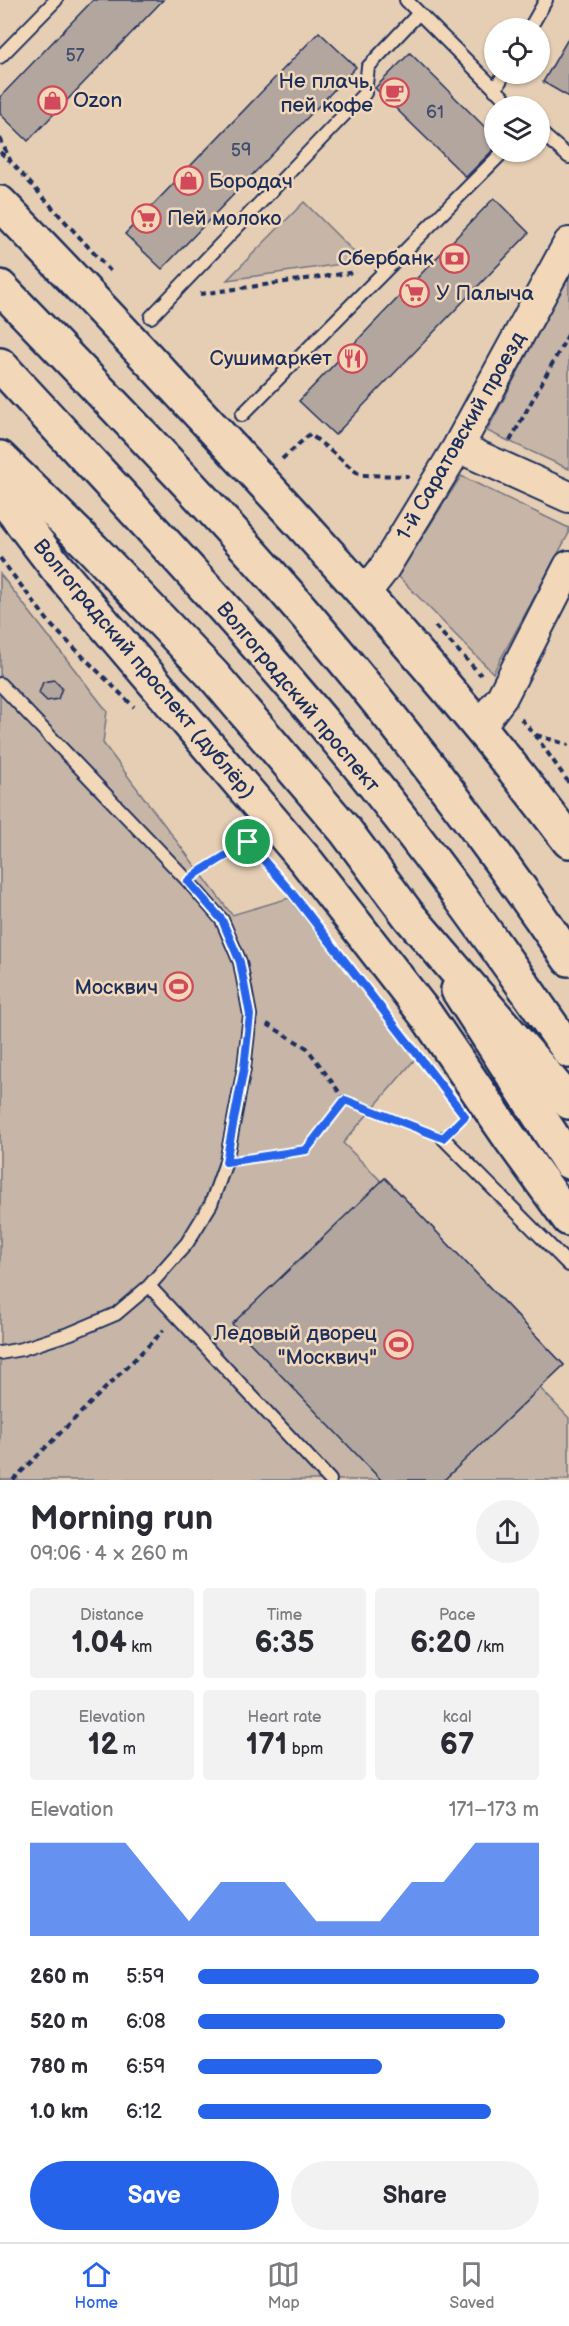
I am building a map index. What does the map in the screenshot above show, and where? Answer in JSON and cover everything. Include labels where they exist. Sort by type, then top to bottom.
[{"type":"main road","points":[[0,203],[87,292],[364,593],[480,726],[569,841]]},
{"type":"main road","points":[[0,224],[87,292]]},
{"type":"main road","points":[[0,287],[203,500],[307,616],[447,790],[569,959]]},
{"type":"main road","name":"Волгоградский проспект","points":[[0,365],[264,654],[346,750],[456,892],[569,1051]]},
{"type":"main road","points":[[0,458],[93,549],[213,675],[345,830],[409,916],[516,1076],[569,1162]]},
{"type":"main road","name":"Волгоградский проспект (дублёр)","points":[[0,494],[56,567],[307,862],[426,1015],[510,1138],[569,1219]]},
{"type":"main road","points":[[409,916],[569,1102]]},
{"type":"street","name":"1-й Саратовский проезд","points":[[364,593],[383,570],[458,447],[569,243]]},
{"type":"street","points":[[458,447],[569,497]]},
{"type":"street","points":[[480,726],[502,697],[569,566]]},
{"type":"lane","points":[[0,57],[56,0]]},
{"type":"lane","points":[[406,0],[501,96]]},
{"type":"lane","points":[[536,18],[546,0]]},
{"type":"lane","points":[[152,317],[365,93],[368,67],[419,13]]},
{"type":"lane","points":[[495,90],[498,84]]},
{"type":"lane","points":[[550,141],[569,157]]},
{"type":"lane","points":[[242,415],[493,162]]},
{"type":"lane","points":[[0,684],[188,881],[222,920],[240,962],[250,1015],[244,1068],[226,1162],[211,1204],[187,1244],[149,1286],[116,1314],[61,1336],[22,1349],[0,1353]]},
{"type":"lane","points":[[443,1138],[569,1265]]},
{"type":"lane","points":[[149,1286],[330,1480]]},
{"type":"path","points":[[0,152],[12,162]]},
{"type":"path","points":[[196,294],[388,268]]},
{"type":"path","points":[[509,442],[569,333]]},
{"type":"path","points":[[282,459],[309,434],[360,475],[416,476]]},
{"type":"path","points":[[0,558],[52,626],[141,714]]},
{"type":"path","points":[[535,735],[569,745]]},
{"type":"path","points":[[188,881],[248,842],[255,850]]},
{"type":"path","points":[[250,1015],[307,1048],[345,1100],[443,1138]]},
{"type":"path","points":[[226,1162],[306,1150],[345,1100]]},
{"type":"path","points":[[13,1480],[178,1317]]},
{"type":"shaded area","points":[[304,202],[363,261],[227,280]]},
{"type":"shaded area","points":[[569,275],[569,469],[487,431]]},
{"type":"shaded area","points":[[461,476],[569,528],[569,533],[493,673],[398,576]]},
{"type":"shaded area","name":"Москвич","points":[[0,574],[107,711],[103,743],[232,915],[289,898],[416,1058],[343,1143],[381,1181],[385,1178],[564,1365],[540,1388],[569,1418],[569,1480],[0,1480]]},
{"type":"building","points":[[93,0],[163,0],[28,141],[0,114],[0,97]]},
{"type":"building","points":[[319,32],[356,67],[162,269],[125,234]]},
{"type":"building","points":[[569,37],[569,97],[546,84],[550,84],[550,70]]},
{"type":"building","points":[[410,53],[484,126],[484,159],[466,177],[375,88]]},
{"type":"building","points":[[494,198],[529,233],[335,435],[299,401]]},
{"type":"building","points":[[54,680],[62,688],[58,699],[47,701],[39,693],[43,682]]},
{"type":"building","name":"Ледовый дворец \"Москвич\"","points":[[385,1178],[564,1365],[444,1480],[381,1480],[232,1324]]},
{"type":"place","name":"Не плачь, пей кофе","points":[[394,93]]},
{"type":"place","name":"Ozon","points":[[52,100]]},
{"type":"place","name":"Бородач","points":[[188,181]]},
{"type":"place","name":"Пей молоко","points":[[146,218]]},
{"type":"place","name":"Сбербанк","points":[[455,258]]},
{"type":"place","name":"У Палыча","points":[[415,293]]},
{"type":"place","name":"Сушимаркет","points":[[353,358]]},
{"type":"place","name":"Москвич","points":[[179,987]]},
{"type":"place","name":"Ледовый дворец \"Москвич\"","points":[[398,1345]]},
{"type":"route","points":[[248,842],[292,893],[465,1116],[443,1138],[345,1100],[306,1150],[226,1162],[244,1068],[250,1015],[240,962],[222,920],[188,881],[248,842]]}]
